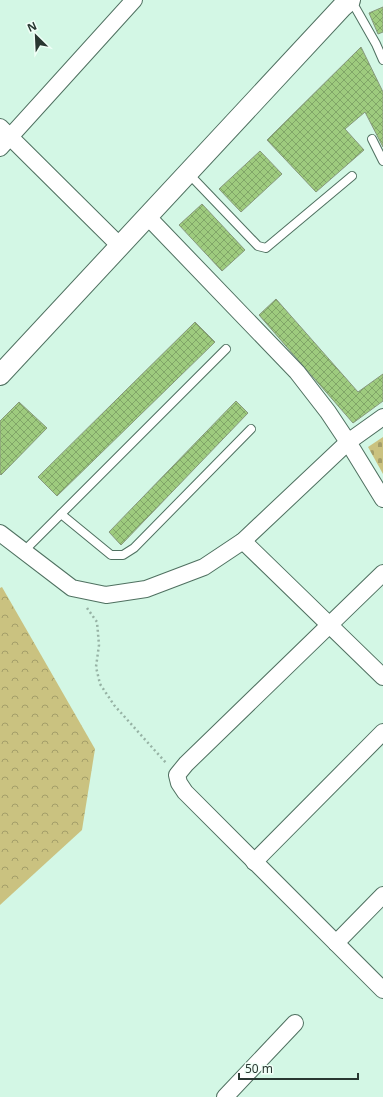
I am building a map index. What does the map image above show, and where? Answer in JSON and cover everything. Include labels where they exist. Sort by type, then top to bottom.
[{"type":"street","points":[[120,246],[3,137],[134,0]]},
{"type":"street","points":[[0,375],[187,172],[342,7],[351,0]]},
{"type":"street","points":[[147,216],[297,372],[328,412],[383,498]]},
{"type":"street","points":[[0,533],[72,588],[106,594],[146,589],[204,568],[243,541],[348,442],[383,417]]},
{"type":"street","points":[[243,541],[383,677]]},
{"type":"street","points":[[383,572],[186,764],[177,775],[179,783],[185,792],[383,990]]},
{"type":"street","points":[[254,862],[383,732]]},
{"type":"street","points":[[336,943],[383,895]]},
{"type":"street","points":[[225,1097],[295,1023]]},
{"type":"lane","points":[[351,0],[376,44],[383,60]]},
{"type":"lane","points":[[372,139],[383,161]]},
{"type":"lane","points":[[187,172],[258,246],[266,248],[352,176]]},
{"type":"lane","points":[[24,551],[226,349]]},
{"type":"lane","points":[[61,514],[111,555],[123,555],[134,548],[251,429]]},
{"type":"path","points":[[72,588],[97,622],[99,645],[96,667],[100,684],[114,705],[177,775]]},
{"type":"green space","points":[[383,437],[383,474],[368,447]]},
{"type":"green space","points":[[2,587],[95,749],[82,830],[0,905],[0,588]]},
{"type":"building","points":[[383,7],[383,32],[378,34],[369,13]]},
{"type":"building","points":[[361,47],[383,92],[383,147],[365,112],[345,129],[364,150],[316,192],[267,140]]},
{"type":"building","points":[[260,151],[282,174],[241,212],[219,189]]},
{"type":"building","points":[[202,204],[245,250],[222,271],[179,225]]},
{"type":"building","points":[[276,299],[358,392],[383,374],[383,401],[353,423],[259,315]]},
{"type":"building","points":[[195,322],[215,342],[57,496],[38,477]]},
{"type":"building","points":[[236,401],[248,413],[121,545],[109,532]]},
{"type":"building","points":[[19,402],[47,428],[1,475],[0,421]]}]
